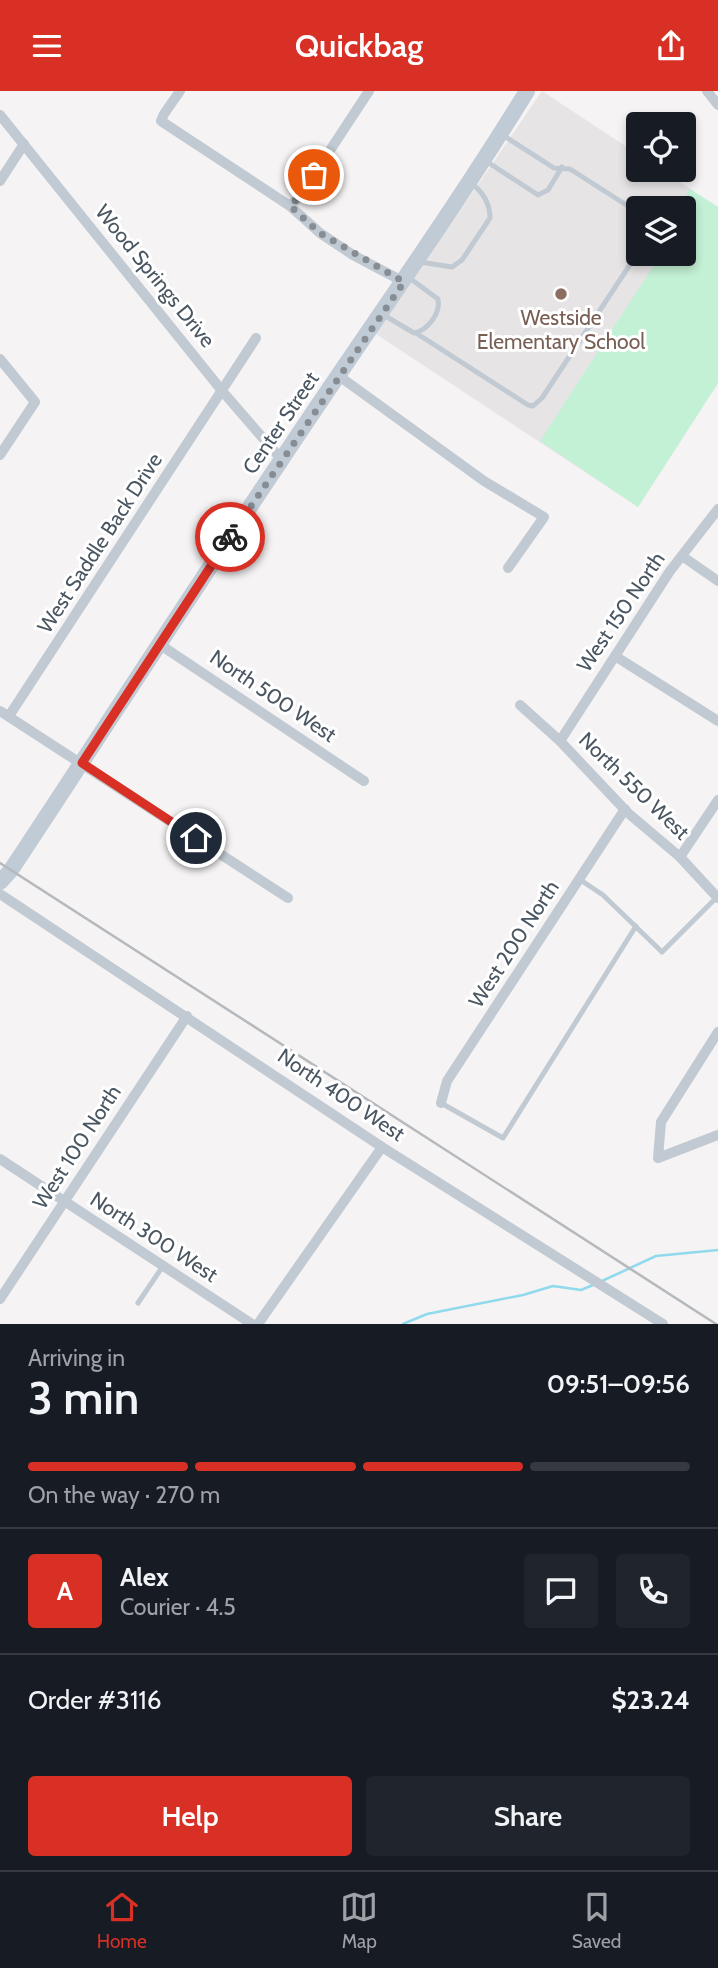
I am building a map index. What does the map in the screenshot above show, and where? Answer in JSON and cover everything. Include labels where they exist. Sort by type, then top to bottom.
[{"type":"street","points":[[180,91],[161,121],[290,206],[320,233],[406,279]]},
{"type":"street","points":[[290,206],[300,196],[369,91]]},
{"type":"street","name":"Center Street","points":[[0,882],[11,870],[281,459],[406,279],[527,91]]},
{"type":"street","points":[[707,91],[718,105]]},
{"type":"street","name":"Wood Springs Drive","points":[[0,115],[223,392],[281,459]]},
{"type":"street","points":[[0,181],[24,144]]},
{"type":"street","name":"West Saddle Back Drive","points":[[4,714],[223,392],[256,338]]},
{"type":"street","points":[[0,359],[35,402],[0,455]]},
{"type":"street","points":[[339,376],[484,481],[544,517],[508,568]]},
{"type":"street","name":"West 150 North","points":[[561,741],[682,556],[718,509]]},
{"type":"street","points":[[682,556],[718,581]]},
{"type":"street","name":"North 500 West","points":[[159,644],[365,781]]},
{"type":"street","points":[[615,656],[718,721]]},
{"type":"street","name":"North 550 West","points":[[520,705],[561,741],[625,809],[680,857],[717,898]]},
{"type":"street","points":[[4,714],[288,898]]},
{"type":"street","points":[[680,857],[718,800]]},
{"type":"street","name":"West 200 North","points":[[441,1103],[447,1081],[625,809]]},
{"type":"street","name":"North 400 West","points":[[0,894],[382,1147],[663,1324]]},
{"type":"street","name":"West 100 North","points":[[0,1299],[187,1016]]},
{"type":"street","points":[[718,1032],[661,1122],[658,1158],[718,1135]]},
{"type":"street","points":[[258,1324],[382,1147]]},
{"type":"street","name":"North 300 West","points":[[0,1159],[252,1324]]},
{"type":"lane","points":[[500,134],[554,168],[570,169],[626,205]]},
{"type":"lane","points":[[484,159],[538,195],[548,190],[562,167]]},
{"type":"lane","points":[[417,261],[452,267],[462,260],[490,218],[490,210],[482,192],[469,181]]},
{"type":"lane","points":[[382,314],[533,406],[542,398],[629,266]]},
{"type":"lane","points":[[406,279],[435,294],[440,303],[428,326],[416,333]]},
{"type":"lane","points":[[579,879],[603,895],[662,952],[717,898]]},
{"type":"lane","points":[[441,1103],[503,1138],[636,926]]},
{"type":"lane","points":[[138,1303],[163,1266]]},
{"type":"shaded area","name":"Westside Elementary School","points":[[542,91],[626,146],[626,182],[679,182],[718,207],[718,383],[638,507],[376,334]]},
{"type":"green space","points":[[690,189],[718,207],[718,383],[638,507],[540,441],[653,266],[696,266],[696,196],[686,196]]},
{"type":"waterway","points":[[602,1281],[656,1256],[718,1250]]},
{"type":"waterway","points":[[403,1324],[427,1314],[523,1295],[553,1286],[581,1290],[593,1285]]},
{"type":"railway","points":[[0,863],[716,1324]]},
{"type":"way so far","points":[[230,537],[404,282],[320,233],[290,206],[314,175]]},
{"type":"place","name":"Westside Elementary School","points":[[561,294]]},
{"type":"route","points":[[196,838],[82,763],[230,537]]}]
